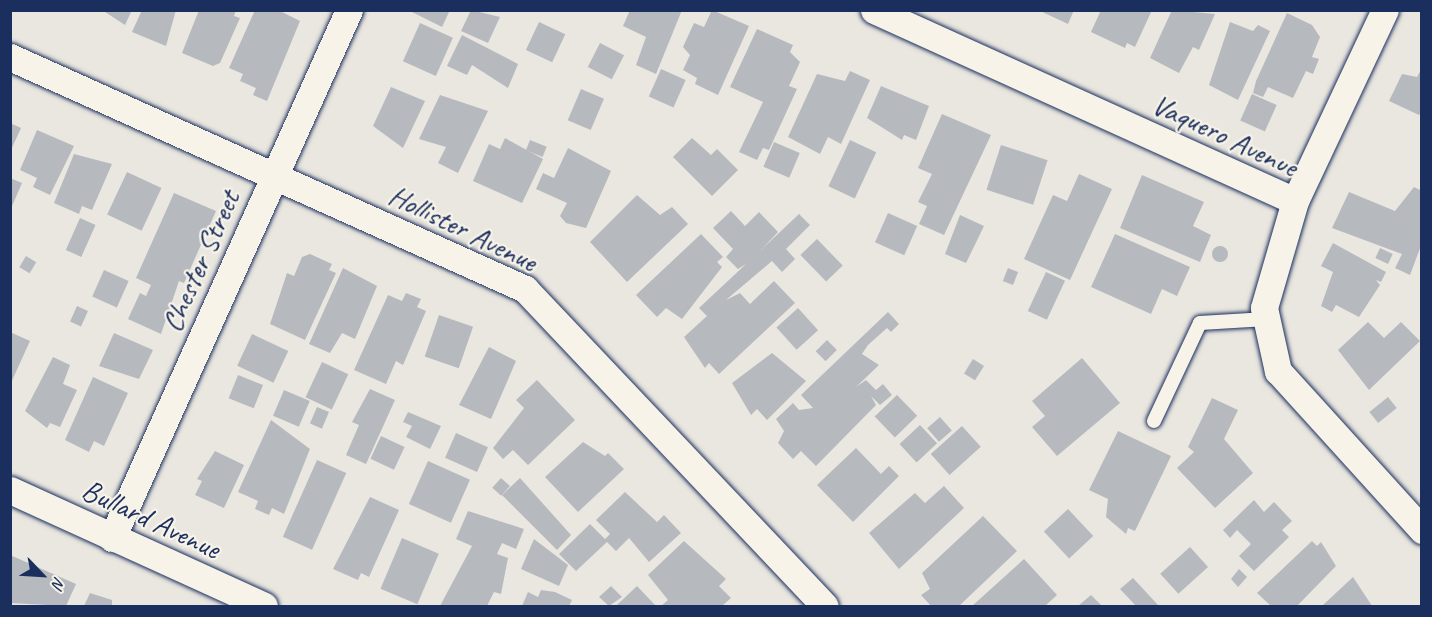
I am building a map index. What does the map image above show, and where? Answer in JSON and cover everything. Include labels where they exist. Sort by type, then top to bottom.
[{"type":"street","name":"Chester Street","points":[[112,538],[349,10]]},
{"type":"street","name":"Vaquero Avenue","points":[[874,10],[1295,201],[1264,308],[1278,371],[1422,530]]},
{"type":"street","points":[[1295,201],[1385,10]]},
{"type":"street","name":"Hollister Avenue","points":[[10,57],[525,289],[825,606]]},
{"type":"street","name":"Bullard Avenue","points":[[10,490],[264,606]]},
{"type":"lane","points":[[1154,421],[1200,323],[1267,319]]},
{"type":"building","points":[[102,10],[132,10],[125,25]]},
{"type":"building","points":[[142,10],[176,10],[166,46],[132,32]]},
{"type":"building","points":[[199,10],[236,10],[234,16],[240,18],[220,63],[213,66],[182,53]]},
{"type":"building","points":[[255,10],[278,10],[300,21],[267,101],[253,95],[256,88],[240,81],[243,74],[229,68]]},
{"type":"building","points":[[408,10],[450,10],[442,27]]},
{"type":"building","points":[[471,10],[500,17],[488,43],[461,31]]},
{"type":"building","points":[[630,10],[682,10],[656,74],[636,65],[646,37],[623,26]]},
{"type":"building","points":[[712,10],[749,26],[718,95],[695,84],[697,78],[683,70],[690,55],[683,47],[694,23],[704,27]]},
{"type":"building","points":[[1038,10],[1074,10],[1068,24]]},
{"type":"building","points":[[1101,10],[1152,10],[1135,47],[1127,43],[1125,48],[1091,32]]},
{"type":"building","points":[[1172,10],[1215,14],[1199,50],[1193,47],[1179,73],[1150,58]]},
{"type":"building","points":[[1287,13],[1312,25],[1320,37],[1312,57],[1319,59],[1313,74],[1306,71],[1293,98],[1268,87],[1263,97],[1253,93],[1256,81]]},
{"type":"building","points":[[539,22],[565,34],[552,62],[526,50]]},
{"type":"building","points":[[1230,22],[1253,31],[1258,25],[1270,31],[1238,100],[1209,85]]},
{"type":"building","points":[[420,23],[453,38],[436,76],[403,61]]},
{"type":"building","points":[[757,29],[793,45],[790,52],[800,62],[789,86],[797,89],[769,150],[763,148],[757,160],[739,152],[763,102],[730,87]]},
{"type":"building","points":[[462,35],[518,64],[508,88],[472,65],[467,75],[447,66]]},
{"type":"building","points":[[600,43],[624,55],[612,79],[588,67]]},
{"type":"building","points":[[1422,68],[1422,110],[1419,115],[1389,101],[1402,74],[1417,77]]},
{"type":"building","points":[[661,69],[686,80],[673,107],[649,96]]},
{"type":"building","points":[[850,71],[870,80],[841,144],[828,137],[820,154],[788,137],[817,74],[845,81]]},
{"type":"building","points":[[881,86],[929,106],[916,140],[904,135],[902,140],[867,118]]},
{"type":"building","points":[[391,87],[425,101],[403,148],[373,126]]},
{"type":"building","points":[[581,89],[604,99],[591,130],[568,120]]},
{"type":"building","points":[[1252,94],[1277,105],[1265,131],[1240,120]]},
{"type":"building","points":[[440,95],[488,111],[458,173],[438,163],[446,147],[419,139]]},
{"type":"building","points":[[942,114],[991,135],[944,235],[919,224],[927,206],[918,202],[932,174],[918,168]]},
{"type":"building","points":[[10,123],[21,128],[10,152]]},
{"type":"building","points":[[37,130],[74,146],[50,195],[33,187],[37,178],[20,170]]},
{"type":"building","points":[[505,138],[543,159],[522,203],[473,181],[489,144],[500,149]]},
{"type":"building","points":[[692,138],[711,155],[717,149],[738,170],[712,196],[673,157]]},
{"type":"building","points":[[530,140],[547,147],[543,157],[526,150]]},
{"type":"building","points":[[850,140],[876,152],[855,198],[828,186]]},
{"type":"building","points":[[774,142],[800,153],[789,178],[763,167]]},
{"type":"building","points":[[1001,145],[1048,160],[1033,205],[986,190]]},
{"type":"building","points":[[568,148],[611,171],[586,228],[566,223],[560,216],[567,203],[536,189],[543,173],[554,178]]},
{"type":"building","points":[[74,154],[112,164],[92,210],[82,206],[79,214],[54,203]]},
{"type":"building","points":[[127,172],[161,188],[142,231],[107,215]]},
{"type":"building","points":[[1079,174],[1112,189],[1070,280],[1024,259],[1053,195],[1067,201]]},
{"type":"building","points":[[1142,175],[1204,202],[1193,226],[1211,235],[1200,262],[1120,228]]},
{"type":"building","points":[[10,178],[22,183],[12,206],[10,205]]},
{"type":"building","points":[[1414,187],[1422,191],[1422,243],[1410,275],[1395,268],[1402,254],[1332,228],[1349,192],[1395,211]]},
{"type":"building","points":[[174,193],[216,211],[184,283],[179,281],[161,334],[128,319],[140,293],[146,296],[151,285],[136,278]]},
{"type":"building","points":[[637,195],[660,215],[672,207],[688,224],[627,282],[590,242]]},
{"type":"building","points":[[731,211],[745,226],[759,212],[778,232],[760,251],[799,214],[810,225],[786,249],[795,259],[782,272],[772,261],[726,300],[740,293],[750,304],[774,281],[795,303],[719,374],[709,363],[705,368],[684,337],[707,316],[699,308],[746,264],[738,269],[726,257],[733,249],[713,228]]},
{"type":"building","points":[[888,213],[917,226],[904,255],[875,242]]},
{"type":"building","points":[[960,215],[984,226],[966,263],[945,254]]},
{"type":"building","points":[[80,218],[96,225],[81,257],[66,250]]},
{"type":"building","points":[[701,234],[723,257],[717,262],[722,267],[682,319],[666,308],[657,317],[636,295]]},
{"type":"building","points":[[1115,234],[1190,267],[1177,296],[1162,289],[1151,314],[1091,287]]},
{"type":"building","points":[[817,239],[843,266],[826,282],[800,255]]},
{"type":"building","points":[[1333,243],[1386,272],[1381,282],[1376,280],[1380,285],[1359,317],[1336,305],[1332,312],[1321,306],[1333,272],[1321,266]]},
{"type":"building","points":[[1217,246],[1223,246],[1228,254],[1226,260],[1217,262],[1212,257],[1212,251]]},
{"type":"building","points":[[1380,248],[1393,254],[1388,264],[1375,258]]},
{"type":"building","points":[[310,254],[332,264],[329,270],[336,273],[305,340],[270,324],[287,273],[294,276],[302,257]]},
{"type":"building","points":[[26,256],[36,262],[30,273],[19,267]]},
{"type":"building","points":[[343,268],[377,286],[355,339],[342,333],[330,353],[309,344]]},
{"type":"building","points":[[1008,268],[1018,272],[1013,285],[1003,281]]},
{"type":"building","points":[[104,270],[129,281],[117,307],[92,296]]},
{"type":"building","points":[[1046,272],[1065,281],[1047,320],[1028,311]]},
{"type":"building","points":[[406,293],[421,299],[417,307],[426,311],[403,365],[396,361],[386,384],[354,370],[388,295],[402,301]]},
{"type":"building","points":[[77,306],[88,311],[81,326],[70,322]]},
{"type":"building","points":[[798,308],[818,330],[797,350],[776,327]]},
{"type":"building","points":[[888,312],[899,324],[891,332],[887,328],[868,345],[862,354],[879,365],[856,387],[866,380],[876,390],[883,384],[892,395],[880,405],[871,396],[876,405],[816,466],[801,451],[793,459],[778,443],[784,431],[776,419],[793,403],[799,410],[813,408],[801,395]]},
{"type":"building","points":[[439,315],[473,327],[459,368],[425,357]]},
{"type":"building","points":[[1368,322],[1384,338],[1401,322],[1420,341],[1369,390],[1338,350]]},
{"type":"building","points":[[10,332],[30,341],[10,385]]},
{"type":"building","points":[[114,333],[153,350],[139,379],[99,366]]},
{"type":"building","points":[[252,334],[288,351],[273,383],[237,366]]},
{"type":"building","points":[[827,340],[837,350],[826,361],[816,351]]},
{"type":"building","points":[[489,347],[516,361],[491,419],[459,405]]},
{"type":"building","points":[[772,353],[806,381],[767,420],[757,409],[751,415],[732,383]]},
{"type":"building","points":[[53,357],[70,365],[63,384],[77,390],[60,427],[50,423],[47,428],[25,411]]},
{"type":"building","points":[[1082,358],[1120,403],[1057,456],[1032,427],[1045,416],[1032,401]]},
{"type":"building","points":[[973,359],[984,366],[975,380],[964,373]]},
{"type":"building","points":[[322,362],[348,374],[332,410],[306,397]]},
{"type":"building","points":[[238,375],[263,385],[254,408],[229,398]]},
{"type":"building","points":[[93,377],[128,393],[104,446],[94,441],[89,452],[65,440]]},
{"type":"building","points":[[537,380],[575,420],[528,465],[513,450],[503,459],[493,448],[524,408],[516,400]]},
{"type":"building","points":[[370,389],[395,400],[366,464],[346,455],[359,425],[352,422]]},
{"type":"building","points":[[284,390],[310,401],[299,427],[273,416]]},
{"type":"building","points":[[897,395],[917,416],[895,437],[875,417]]},
{"type":"building","points":[[1388,397],[1397,408],[1378,423],[1369,412]]},
{"type":"building","points":[[1212,398],[1238,410],[1224,439],[1253,473],[1215,508],[1177,468],[1194,452],[1188,447]]},
{"type":"building","points":[[317,407],[329,412],[322,429],[310,424]]},
{"type":"building","points":[[408,412],[441,426],[430,449],[406,437],[412,426],[403,422]]},
{"type":"building","points":[[940,417],[952,431],[939,442],[927,428]]},
{"type":"building","points":[[271,420],[310,449],[284,514],[272,508],[269,515],[255,509],[258,501],[238,492]]},
{"type":"building","points":[[920,425],[937,443],[917,462],[900,444]]},
{"type":"building","points":[[962,426],[981,447],[950,475],[931,454]]},
{"type":"building","points":[[1118,431],[1171,456],[1135,531],[1128,528],[1126,534],[1106,517],[1108,499],[1089,490]]},
{"type":"building","points":[[456,433],[488,447],[477,472],[445,458]]},
{"type":"building","points":[[381,436],[405,447],[394,470],[370,459]]},
{"type":"building","points":[[583,442],[605,456],[608,453],[624,469],[578,512],[545,477]]},
{"type":"building","points":[[856,448],[881,474],[889,466],[899,476],[853,522],[817,485]]},
{"type":"building","points":[[215,451],[244,465],[224,508],[195,495],[202,481],[197,479]]},
{"type":"building","points":[[317,460],[346,473],[312,550],[283,537]]},
{"type":"building","points":[[428,461],[470,480],[451,523],[409,504]]},
{"type":"building","points":[[501,478],[510,486],[501,496],[492,488]]},
{"type":"building","points":[[520,478],[571,535],[557,550],[502,495]]},
{"type":"building","points":[[944,486],[964,508],[899,569],[869,533],[915,493],[925,503]]},
{"type":"building","points":[[625,492],[657,522],[664,515],[681,533],[649,562],[629,538],[616,551],[607,542],[576,571],[559,554],[590,524],[605,539],[610,534],[596,520]]},
{"type":"building","points":[[370,497],[399,510],[369,577],[361,573],[358,580],[333,569]]},
{"type":"building","points":[[1254,500],[1264,512],[1274,502],[1292,521],[1282,530],[1289,537],[1254,571],[1239,556],[1251,544],[1237,530],[1230,538],[1223,530]]},
{"type":"building","points":[[1068,509],[1093,536],[1069,559],[1044,532]]},
{"type":"building","points":[[468,511],[524,529],[516,549],[502,543],[497,554],[508,558],[501,594],[494,592],[487,606],[440,606],[472,546],[456,539]]},
{"type":"building","points":[[983,516],[1017,551],[959,606],[931,606],[921,595],[930,589],[922,573]]},
{"type":"building","points":[[402,538],[439,554],[417,604],[381,589]]},
{"type":"building","points":[[534,539],[568,565],[559,586],[521,569]]},
{"type":"building","points":[[684,541],[726,579],[719,586],[731,598],[722,606],[661,606],[668,600],[648,575]]},
{"type":"building","points":[[1312,541],[1317,546],[1321,542],[1336,566],[1297,606],[1271,606],[1257,593]]},
{"type":"building","points":[[1190,547],[1208,567],[1178,594],[1160,574]]},
{"type":"building","points":[[10,555],[76,584],[66,606],[10,603]]},
{"type":"building","points":[[1024,559],[1057,595],[1045,606],[972,606]]},
{"type":"building","points":[[1239,569],[1247,577],[1238,587],[1231,579]]},
{"type":"building","points":[[1353,577],[1372,606],[1322,606]]},
{"type":"building","points":[[1133,578],[1158,605],[1136,606],[1120,589]]},
{"type":"building","points":[[611,586],[622,597],[609,606],[599,597]]},
{"type":"building","points":[[637,586],[656,606],[617,605]]},
{"type":"building","points":[[541,590],[555,592],[572,600],[569,606],[522,606],[528,592],[538,597]]},
{"type":"building","points":[[90,593],[112,600],[112,606],[84,606]]},
{"type":"building","points":[[1091,595],[1102,606],[1078,606]]}]
